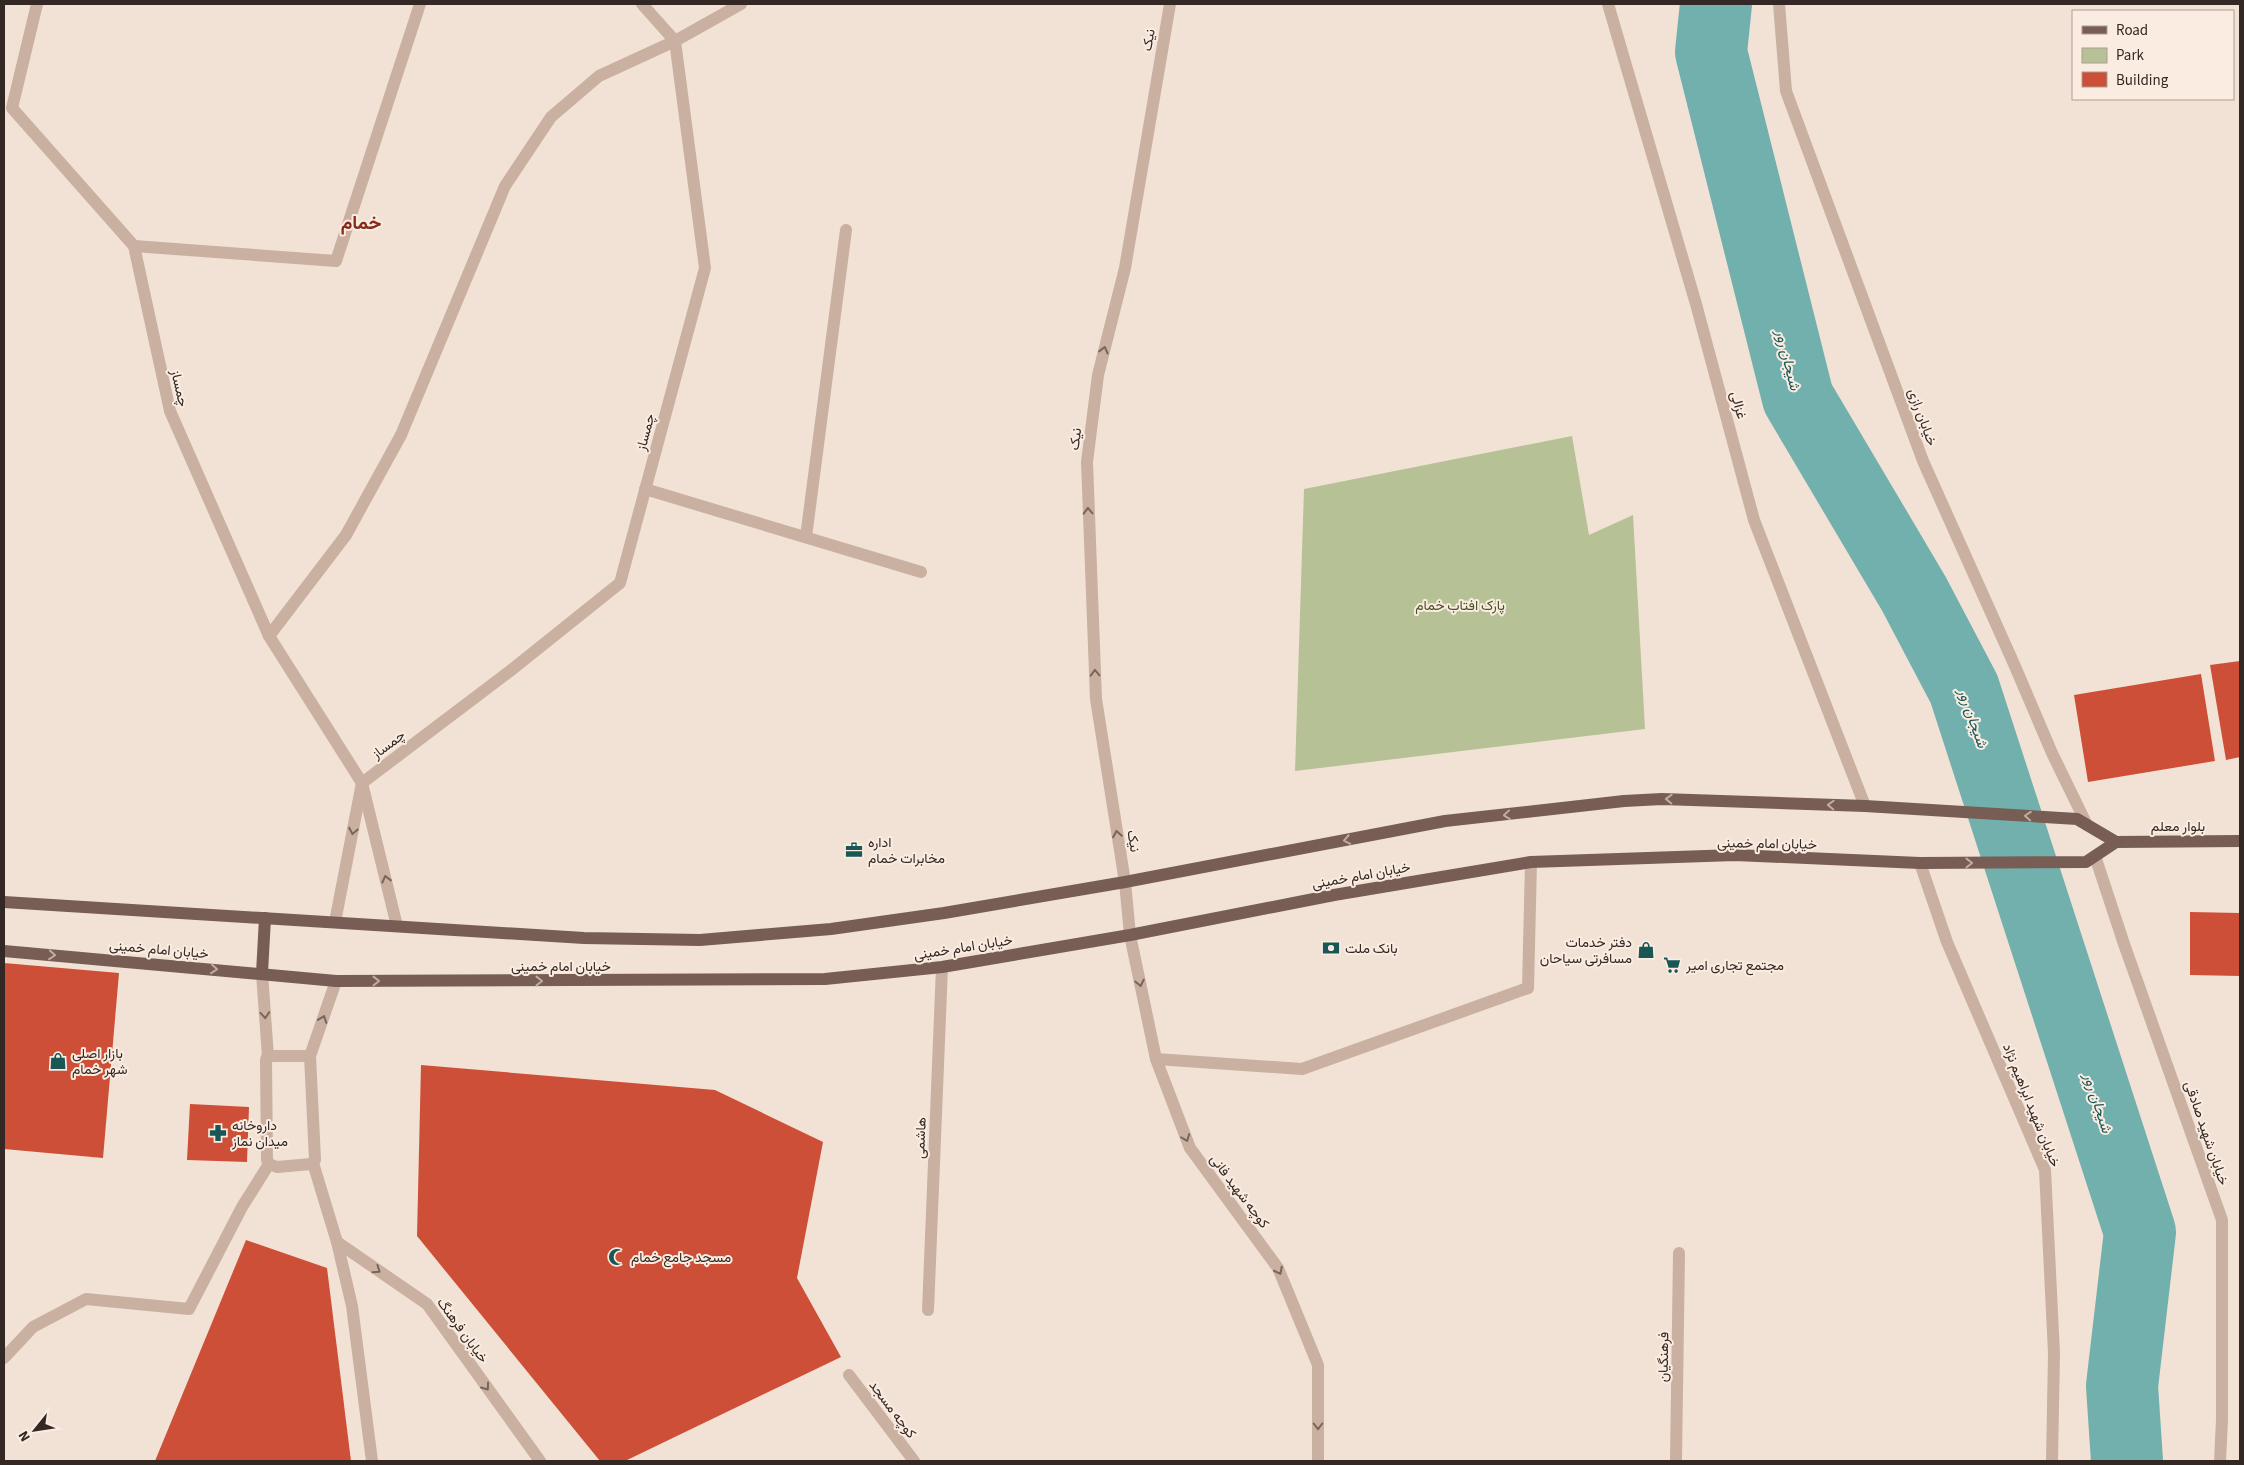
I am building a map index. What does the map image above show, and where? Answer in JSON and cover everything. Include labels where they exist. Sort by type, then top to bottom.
[{"type":"main road","name":"خیابان امام خمینی","points":[[4,902],[584,938],[700,940],[831,929],[1125,882],[1445,821],[1624,801],[1662,799],[1865,806],[2082,822]]},
{"type":"main road","points":[[2082,822],[2116,842],[2091,859]]},
{"type":"main road","name":"بلوار معلم","points":[[2116,842],[2240,841]]},
{"type":"main road","name":"خیابان امام خمینی","points":[[4,951],[336,981],[825,979],[942,967],[1130,935],[1334,895],[1531,862],[1736,855],[1920,863],[2091,859]]},
{"type":"main road","points":[[262,973],[265,918]]},
{"type":"street","name":"چمساز","points":[[37,4],[12,108],[134,246],[170,411],[269,636],[362,783],[398,926]]},
{"type":"street","points":[[134,246],[336,261],[420,4]]},
{"type":"street","points":[[642,4],[675,41]]},
{"type":"street","points":[[269,636],[346,535],[396,443],[505,186],[551,117],[599,76],[675,41],[741,4]]},
{"type":"street","name":"نیک","points":[[1130,935],[1125,882],[1096,699],[1087,462],[1098,375],[1125,268],[1170,4]]},
{"type":"street","name":"غزالی","points":[[1608,4],[1696,304],[1754,520],[1865,806]]},
{"type":"street","name":"خیابان رازی","points":[[1779,4],[1786,91],[1920,452],[2082,822]]},
{"type":"street","name":"چمساز","points":[[362,783],[510,671],[620,583],[705,268],[675,41]]},
{"type":"street","points":[[806,537],[846,230]]},
{"type":"street","points":[[645,489],[921,572]]},
{"type":"street","points":[[335,922],[362,783]]},
{"type":"street","name":"خیابان شهید صادقی","points":[[2091,859],[2124,944],[2222,1220],[2222,1420],[2220,1461]]},
{"type":"street","points":[[1156,1059],[1302,1070],[1528,988],[1531,862]]},
{"type":"street","name":"خیابان شهید ابراهیم نژاد","points":[[1920,863],[1947,942],[2045,1170],[2054,1353],[2052,1461]]},
{"type":"street","name":"کوچه شهید فانی","points":[[1130,935],[1156,1059],[1190,1148],[1278,1268],[1318,1365],[1318,1461]]},
{"type":"street","name":"هاشمی","points":[[928,1310],[942,967]]},
{"type":"street","points":[[4,1358],[33,1327],[86,1299],[189,1308],[242,1208],[268,1164],[266,1146],[268,1056],[262,973]]},
{"type":"street","points":[[336,981],[310,1056],[313,1163],[337,1242],[352,1306],[372,1461]]},
{"type":"street","points":[[268,1056],[310,1056]]},
{"type":"street","points":[[268,1164],[277,1167],[313,1163]]},
{"type":"street","name":"خیابان فرهنگ","points":[[337,1242],[427,1304],[540,1461]]},
{"type":"street","name":"فرهنگیان","points":[[1676,1461],[1679,1254]]},
{"type":"street","name":"کوچه مسجد","points":[[848,1375],[914,1461]]},
{"type":"green space","name":"پارک افتاب خمام","points":[[1572,436],[1589,535],[1633,515],[1645,729],[1295,771],[1304,489]]},
{"type":"building","points":[[2240,661],[2240,757],[2226,760],[2210,665]]},
{"type":"building","points":[[2201,674],[2215,761],[2088,782],[2074,695]]},
{"type":"building","points":[[2190,912],[2240,913],[2240,976],[2190,975]]},
{"type":"building","name":"بازار اصلی شهر خمام","points":[[4,963],[119,973],[103,1158],[4,1149]]},
{"type":"building","name":"مسجد جامع خمام","points":[[421,1065],[715,1090],[823,1142],[797,1278],[841,1357],[625,1461],[600,1461],[417,1236]]},
{"type":"building","name":"داروخانه میدان نماز","points":[[190,1104],[249,1107],[247,1162],[187,1160]]},
{"type":"building","points":[[246,1240],[327,1268],[351,1461],[155,1461]]},
{"type":"waterway","name":"شیجان رور","points":[[1716,4],[1711,52],[1798,398],[1914,594],[1964,689],[2140,1232],[2122,1386],[2127,1461]]},
{"type":"place","name":"اداره مخابرات خمام","points":[[854,850]]},
{"type":"place","name":"بانک ملت","points":[[1331,948]]},
{"type":"place","name":"دفتر خدمات مسافرتی سیاحان","points":[[1646,950]]},
{"type":"place","name":"مجتمع تجاری امیر","points":[[1672,965]]},
{"type":"place","name":"بازار اصلی شهر خمام","points":[[58,1061]]},
{"type":"place","name":"داروخانه میدان نماز","points":[[218,1133]]},
{"type":"place","name":"مسجد جامع خمام","points":[[617,1257]]},
{"type":"district","name":"خمام","points":[[361,222]]}]
